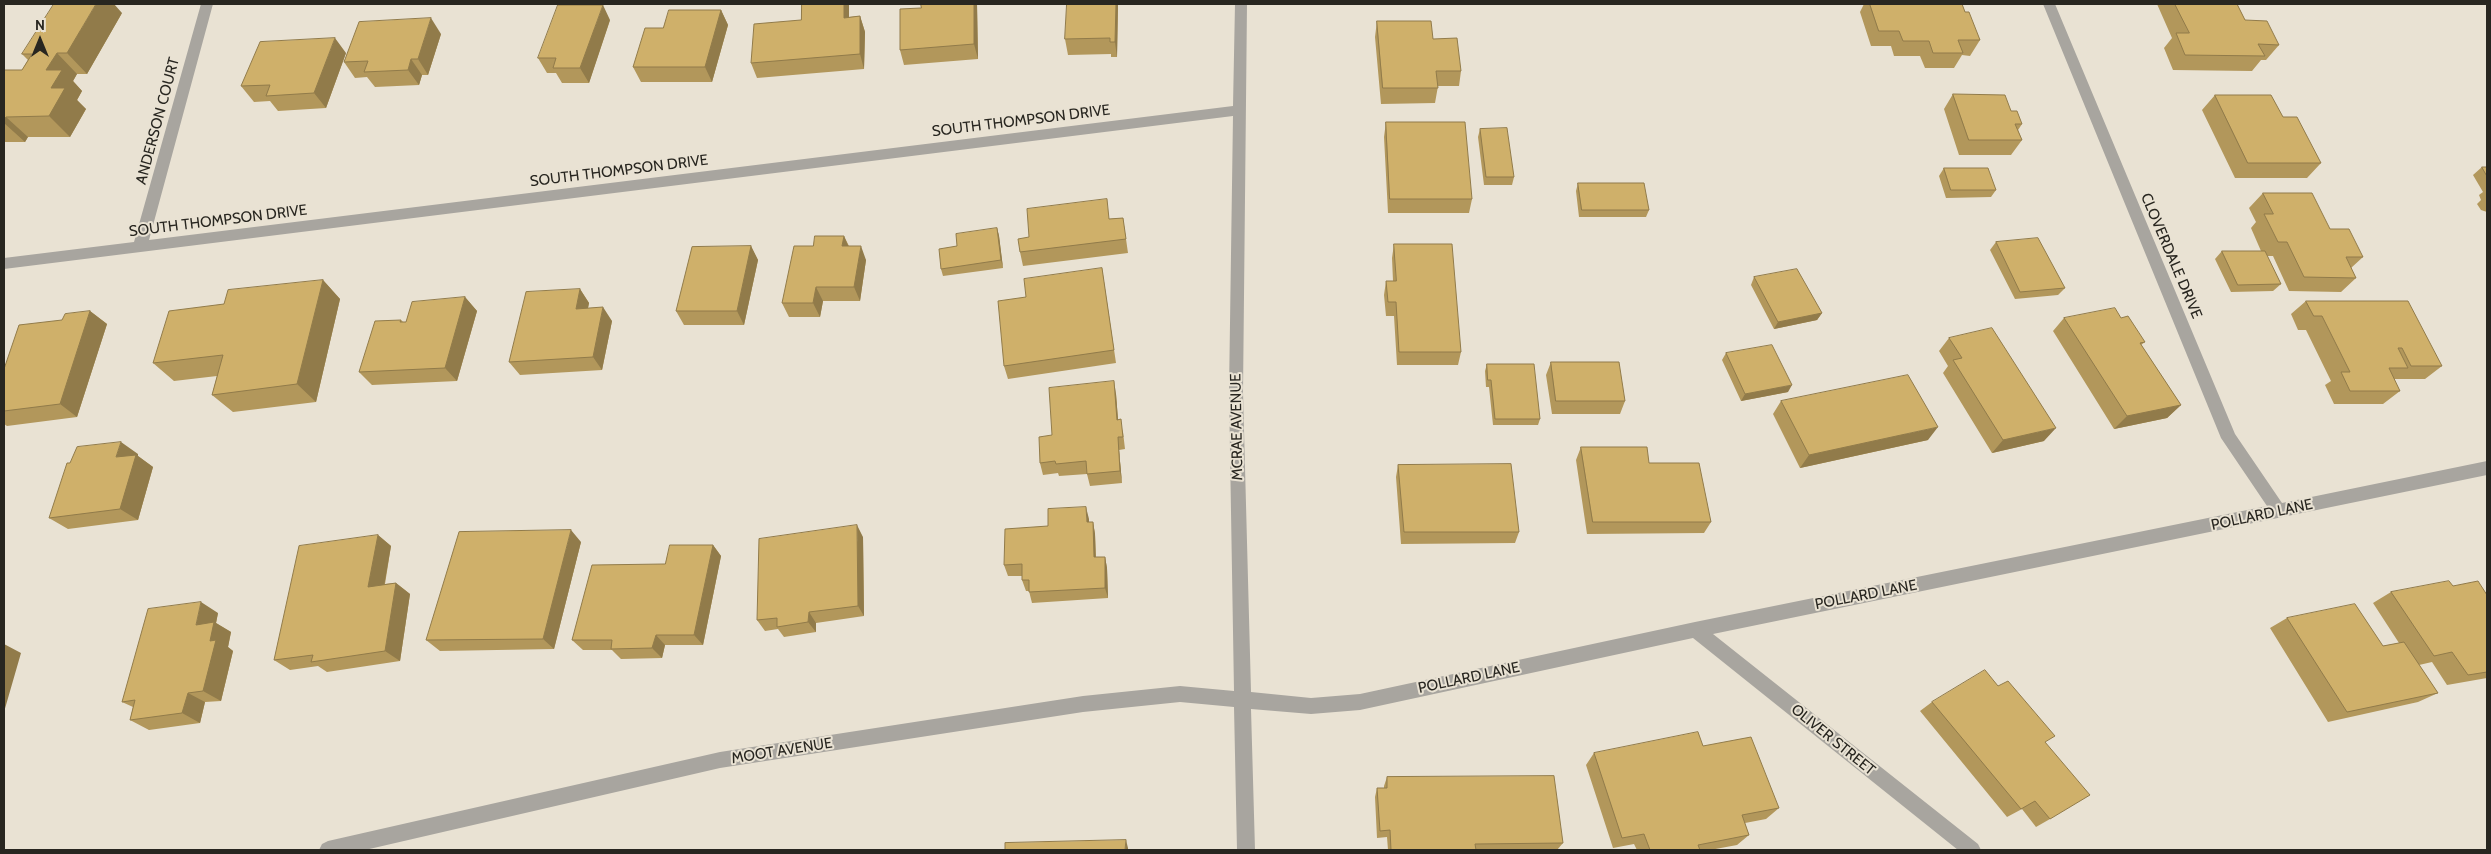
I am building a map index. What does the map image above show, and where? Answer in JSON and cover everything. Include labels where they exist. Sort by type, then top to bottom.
[{"type":"street","name":"ANDERSON COURT","points":[[140,248],[207,4]]},
{"type":"street","name":"MCRAE AVENUE","points":[[1241,4],[1236,392],[1246,850]]},
{"type":"street","name":"CLOVERDALE DRIVE","points":[[2049,4],[2230,438],[2279,512]]},
{"type":"street","name":"SOUTH THOMPSON DRIVE","points":[[4,264],[1239,110]]},
{"type":"street","name":"POLLARD LANE","points":[[1242,700],[1311,706],[1360,702],[1695,630],[2487,468]]},
{"type":"street","name":"OLIVER STREET","points":[[1695,630],[1972,850]]},
{"type":"street","name":"MOOT AVENUE","points":[[328,850],[720,760],[1093,703],[1180,694],[1242,700]]},
{"type":"building","points":[[54,4],[96,4],[67,53],[57,53],[46,70],[62,70],[51,88],[65,88],[49,116],[6,117],[4,120],[4,70],[22,70],[32,54],[22,54]]},
{"type":"building","points":[[802,4],[844,4],[844,18],[860,16],[860,54],[751,63],[754,24],[801,20]]},
{"type":"building","points":[[921,4],[974,4],[974,44],[900,50],[900,9],[921,8]]},
{"type":"building","points":[[1067,4],[1116,4],[1115,42],[1110,42],[1110,38],[1065,39]]},
{"type":"building","points":[[1870,4],[1962,4],[1965,12],[1969,12],[1980,40],[1958,40],[1963,53],[1933,53],[1929,41],[1903,41],[1899,31],[1879,31]]},
{"type":"building","points":[[2175,4],[2237,4],[2245,20],[2267,21],[2279,45],[2258,44],[2265,56],[2185,55],[2176,33],[2189,33]]},
{"type":"building","points":[[558,5],[603,5],[580,68],[553,68],[556,58],[538,58]]},
{"type":"building","points":[[669,10],[721,10],[705,67],[633,67],[645,28],[663,28]]},
{"type":"building","points":[[431,18],[418,59],[411,59],[408,70],[364,72],[368,61],[344,62],[359,22]]},
{"type":"building","points":[[1377,21],[1431,21],[1433,39],[1457,38],[1461,71],[1436,71],[1438,88],[1383,88]]},
{"type":"building","points":[[335,38],[314,93],[266,96],[270,85],[241,86],[260,42]]},
{"type":"building","points":[[1953,94],[2005,95],[2011,111],[2017,111],[2022,124],[2015,124],[2022,140],[1969,140]]},
{"type":"building","points":[[2215,95],[2271,95],[2283,117],[2297,117],[2321,163],[2248,163]]},
{"type":"building","points":[[1386,122],[1465,122],[1472,199],[1390,199]]},
{"type":"building","points":[[1507,128],[1514,177],[1486,177],[1480,129]]},
{"type":"building","points":[[2482,167],[2487,167],[2487,176]]},
{"type":"building","points":[[1944,168],[1988,168],[1996,190],[1951,190]]},
{"type":"building","points":[[1578,183],[1644,183],[1649,210],[1582,210]]},
{"type":"building","points":[[2263,193],[2312,193],[2330,229],[2349,229],[2363,257],[2346,257],[2356,278],[2304,277],[2287,242],[2278,242],[2264,214],[2273,214]]},
{"type":"building","points":[[1107,199],[1109,219],[1123,218],[1126,239],[1020,252],[1018,239],[1029,237],[1027,209]]},
{"type":"building","points":[[997,228],[1001,260],[941,269],[939,249],[957,246],[956,234]]},
{"type":"building","points":[[815,236],[844,236],[842,246],[861,246],[854,287],[816,287],[813,303],[782,303],[794,246],[813,246]]},
{"type":"building","points":[[2038,238],[2065,288],[2020,292],[1996,242]]},
{"type":"building","points":[[1394,244],[1452,244],[1461,352],[1399,352],[1396,302],[1388,302],[1386,281],[1396,281]]},
{"type":"building","points":[[751,246],[737,311],[676,311],[692,247]]},
{"type":"building","points":[[2222,251],[2265,251],[2281,284],[2238,285]]},
{"type":"building","points":[[1102,268],[1114,350],[1004,366],[998,301],[1026,297],[1024,279]]},
{"type":"building","points":[[1797,269],[1822,313],[1778,322],[1754,277]]},
{"type":"building","points":[[323,280],[297,384],[212,395],[223,355],[153,363],[169,311],[224,304],[228,290]]},
{"type":"building","points":[[580,289],[576,309],[603,307],[593,357],[509,362],[526,292]]},
{"type":"building","points":[[465,297],[445,368],[359,372],[375,321],[401,320],[400,322],[406,322],[412,302]]},
{"type":"building","points":[[2306,301],[2408,301],[2442,366],[2411,366],[2402,348],[2398,348],[2408,368],[2389,368],[2400,391],[2350,391],[2341,372],[2350,372],[2322,316],[2314,316]]},
{"type":"building","points":[[2115,308],[2121,318],[2128,316],[2145,342],[2140,343],[2181,405],[2127,416],[2064,318]]},
{"type":"building","points":[[90,311],[60,404],[4,411],[4,369],[19,325],[62,320],[65,314]]},
{"type":"building","points":[[1992,328],[2056,428],[2003,440],[1953,360],[1962,358],[1949,338]]},
{"type":"building","points":[[1772,345],[1792,385],[1745,394],[1726,353]]},
{"type":"building","points":[[1551,362],[1619,362],[1625,401],[1556,401]]},
{"type":"building","points":[[1487,364],[1534,364],[1540,419],[1495,419],[1491,380],[1488,380]]},
{"type":"building","points":[[1908,375],[1938,427],[1809,455],[1781,401]]},
{"type":"building","points":[[1114,381],[1117,420],[1121,419],[1123,437],[1118,437],[1120,471],[1087,474],[1086,461],[1056,464],[1055,461],[1040,463],[1039,437],[1052,435],[1049,388]]},
{"type":"building","points":[[121,442],[116,457],[136,455],[120,509],[49,518],[67,463],[70,463],[77,447]]},
{"type":"building","points":[[1581,447],[1647,447],[1649,463],[1699,463],[1711,522],[1593,522]]},
{"type":"building","points":[[1511,464],[1519,532],[1404,532],[1398,465]]},
{"type":"building","points":[[1086,507],[1087,522],[1093,522],[1094,557],[1105,557],[1105,588],[1029,592],[1029,580],[1022,580],[1022,564],[1004,565],[1005,529],[1048,526],[1048,509]]},
{"type":"building","points":[[857,525],[858,606],[809,612],[808,622],[777,627],[777,618],[757,620],[759,539]]},
{"type":"building","points":[[571,530],[543,639],[426,640],[459,532]]},
{"type":"building","points":[[378,535],[368,587],[396,583],[385,651],[311,662],[313,655],[274,660],[299,546]]},
{"type":"building","points":[[670,545],[713,545],[694,635],[656,635],[652,648],[611,649],[612,640],[572,640],[592,565],[665,564]]},
{"type":"building","points":[[2449,581],[2453,586],[2478,581],[2487,595],[2487,672],[2468,675],[2452,652],[2434,656],[2391,592]]},
{"type":"building","points":[[201,602],[196,625],[214,622],[210,641],[216,640],[203,691],[188,693],[182,713],[130,720],[135,700],[122,702],[148,609]]},
{"type":"building","points":[[2355,604],[2383,646],[2404,642],[2438,693],[2347,712],[2287,618]]},
{"type":"building","points":[[1985,670],[1998,686],[2008,681],[2055,736],[2045,742],[2090,795],[2050,819],[2035,801],[2021,809],[1932,702]]},
{"type":"building","points":[[1698,732],[1703,746],[1751,737],[1779,808],[1742,815],[1749,835],[1698,845],[1700,850],[1650,850],[1644,834],[1622,838],[1594,753]]},
{"type":"building","points":[[1554,776],[1563,843],[1475,844],[1476,850],[1391,850],[1390,830],[1380,831],[1377,788],[1387,788],[1387,777]]},
{"type":"building","points":[[1126,840],[1125,850],[1005,850],[1005,843]]}]
